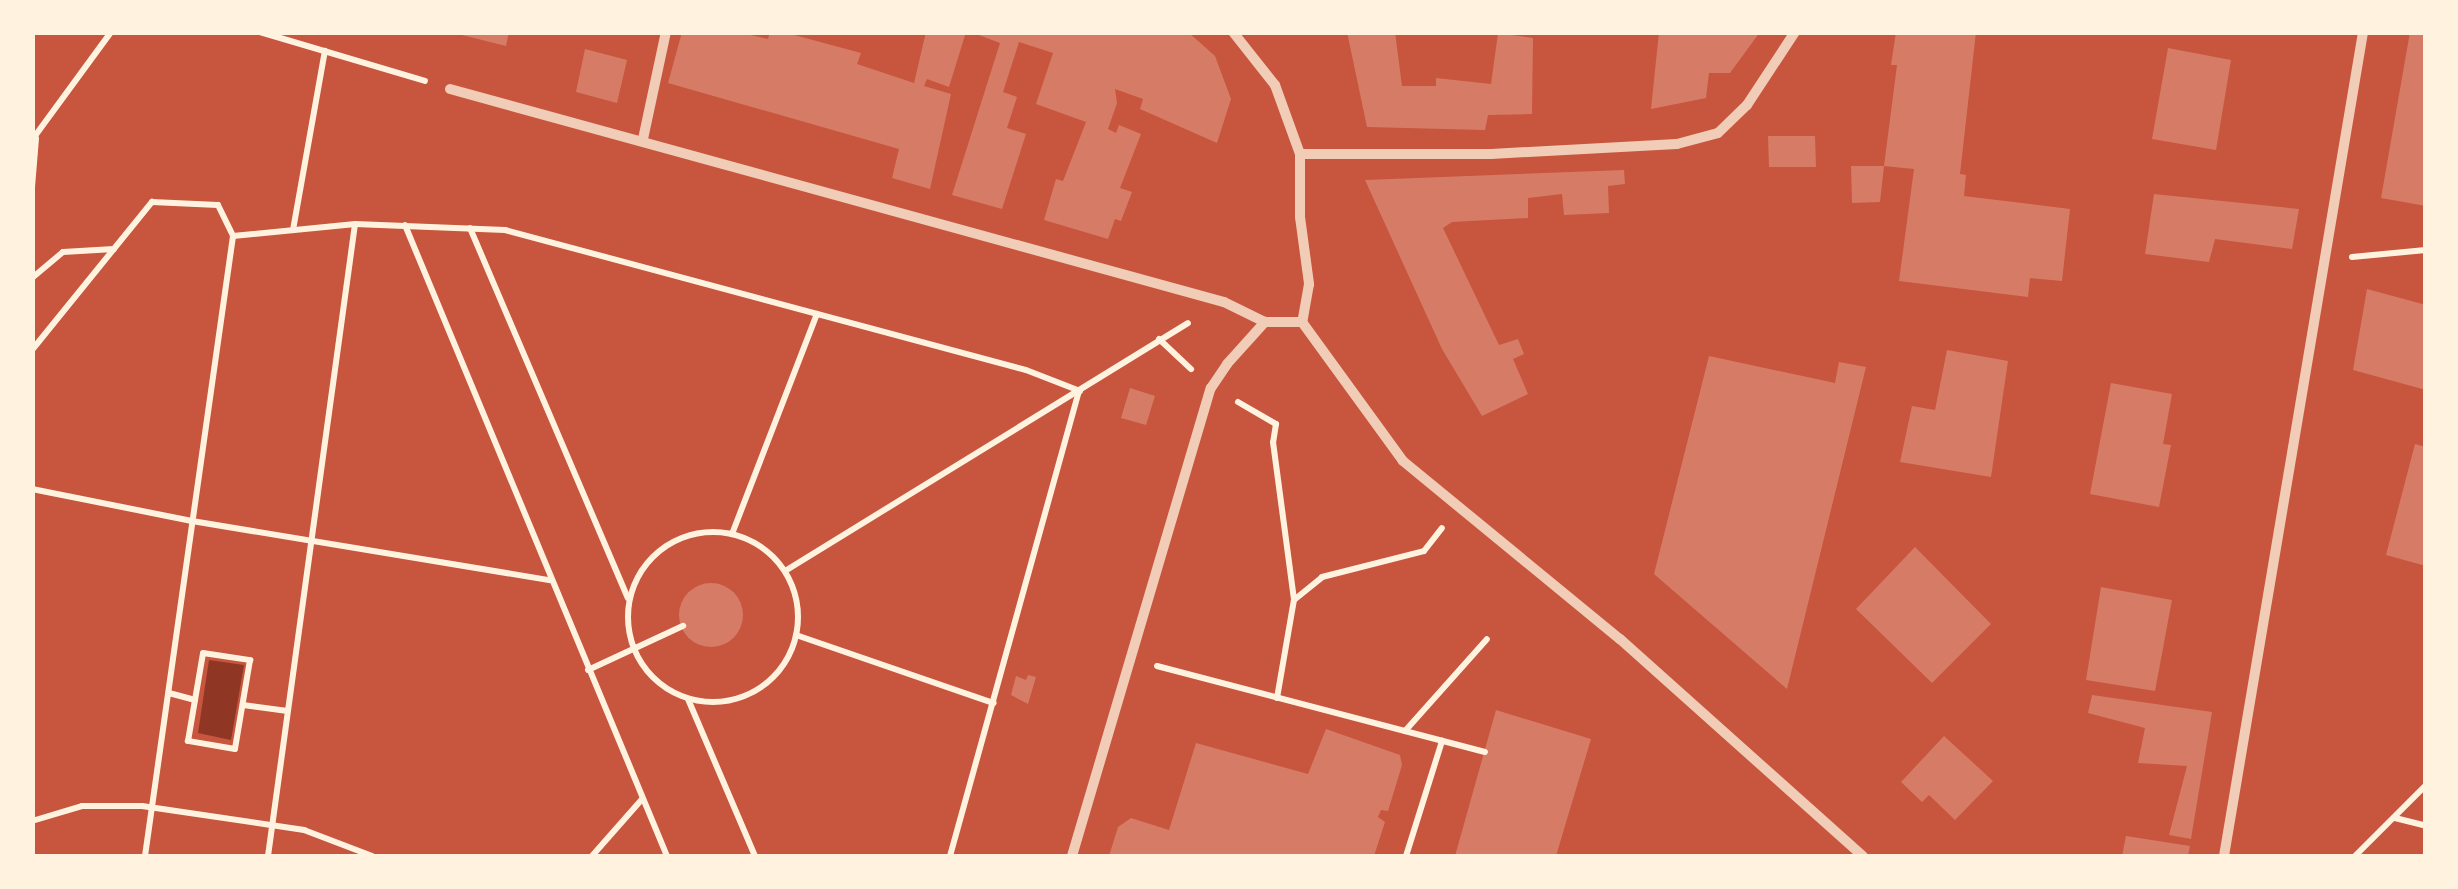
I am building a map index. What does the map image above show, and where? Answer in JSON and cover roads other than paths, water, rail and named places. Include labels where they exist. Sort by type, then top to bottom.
[{"type":"street","points":[[643,139],[666,32]]},
{"type":"street","points":[[1234,32],[1275,85],[1300,154],[1300,217],[1310,284],[1302,322],[1403,461],[1686,699],[1862,856]]},
{"type":"street","points":[[1300,154],[1491,154],[1676,144],[1718,133],[1747,105],[1795,32]]},
{"type":"street","points":[[2224,856],[2363,32]]},
{"type":"street","points":[[450,88],[1224,302],[1265,322],[1302,322]]},
{"type":"street","points":[[1072,856],[1212,388],[1226,364],[1265,322]]}]
